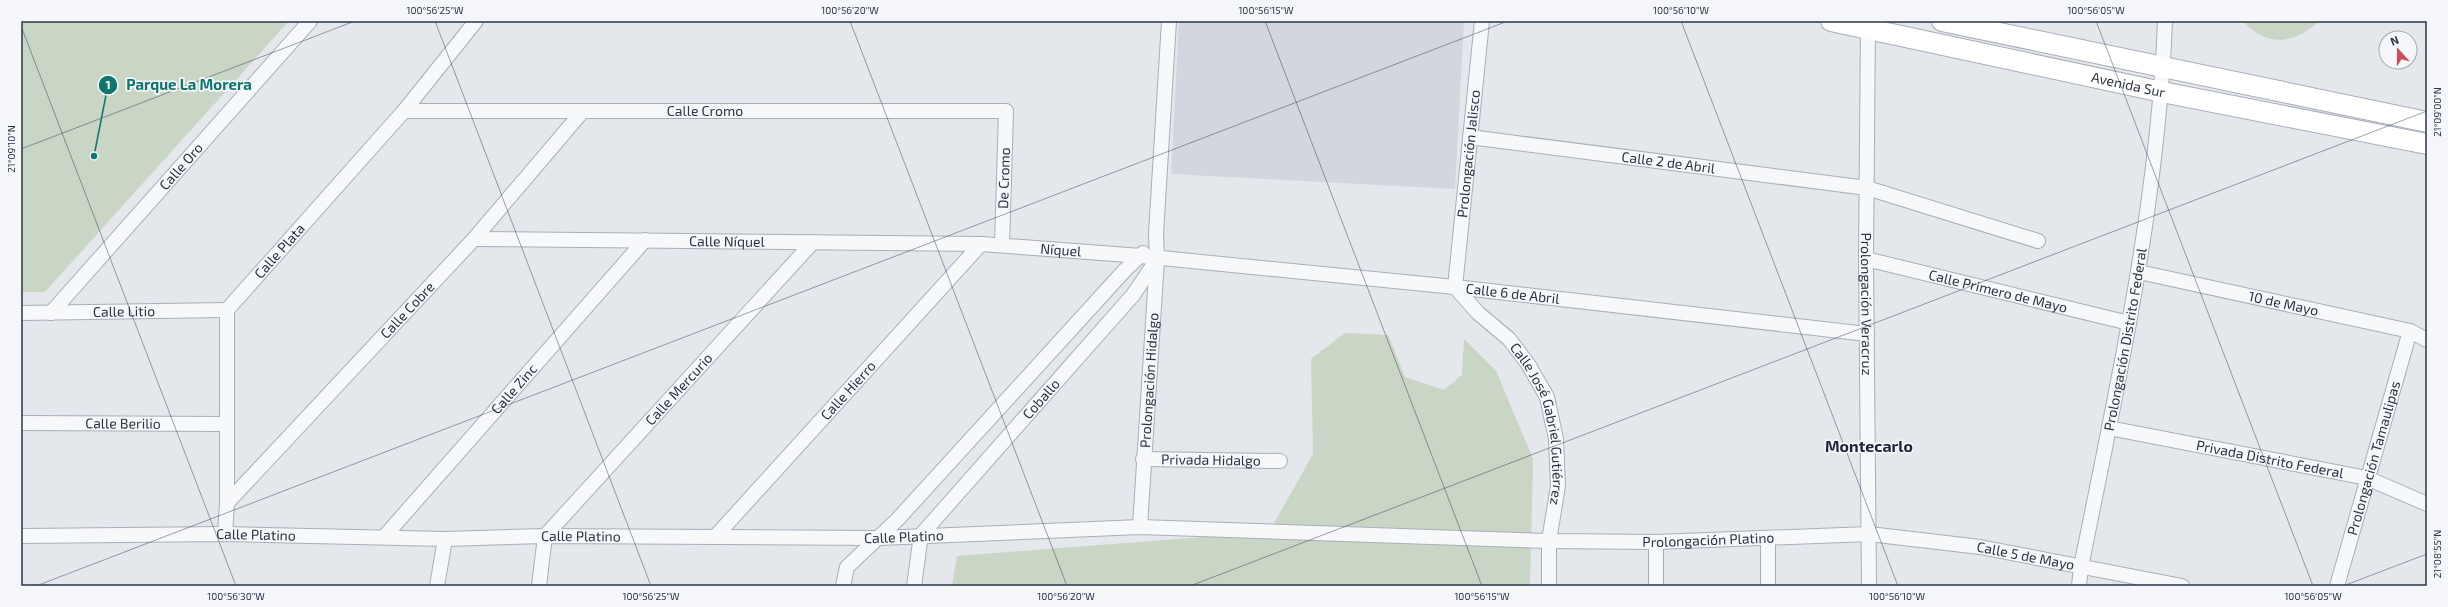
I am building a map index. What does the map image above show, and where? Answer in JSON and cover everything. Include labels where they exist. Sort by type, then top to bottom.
[{"type":"main road","name":"Avenida Sur","points":[[1831,21],[1868,24],[2162,92],[2427,144]]},
{"type":"main road","name":"Avenida Sur","points":[[1942,21],[2385,112],[2427,122]]},
{"type":"main road","points":[[2380,134],[2385,112]]},
{"type":"street","name":"Calle Oro","points":[[51,312],[310,21]]},
{"type":"street","name":"Calle Plata","points":[[227,310],[404,111],[476,21]]},
{"type":"street","name":"Prolongación Hidalgo","points":[[1140,527],[1143,459],[1157,259],[1156,234],[1169,21]]},
{"type":"street","name":"Prolongación Jalisco","points":[[1455,286],[1482,21]]},
{"type":"street","name":"Prolongación Distrito Federal","points":[[2079,586],[2081,567],[2139,272],[2162,92],[2165,21]]},
{"type":"street","name":"Prolongación Veracruz","points":[[1868,24],[1866,259],[1869,586]]},
{"type":"street","name":"Calle Cromo","points":[[404,111],[1006,111]]},
{"type":"street","name":"De Cromo","points":[[1002,246],[1006,111]]},
{"type":"street","name":"Calle Cobre","points":[[227,503],[474,239],[582,112]]},
{"type":"street","name":"Calle 2 de Abril","points":[[1470,137],[1867,188],[2038,241]]},
{"type":"street","points":[[1141,256],[1156,234]]},
{"type":"street","name":"Calle Níquel","points":[[474,239],[981,244]]},
{"type":"street","name":"Calle Zinc","points":[[384,537],[645,240]]},
{"type":"street","name":"Calle Mercurio","points":[[545,536],[813,242]]},
{"type":"street","name":"Níquel","points":[[981,244],[1141,256],[1157,259]]},
{"type":"street","name":"Calle Hierro","points":[[715,537],[981,244]]},
{"type":"street","name":"Coballo","points":[[843,586],[847,567],[897,520],[1120,276],[1141,256]]},
{"type":"street","name":"Calle 6 de Abril","points":[[1157,259],[1455,286],[1867,334]]},
{"type":"street","name":"Coballo","points":[[921,535],[1133,295],[1157,259]]},
{"type":"street","name":"Calle Primero de Mayo","points":[[1866,259],[2129,323]]},
{"type":"street","name":"10 de Mayo","points":[[2139,272],[2410,331],[2427,340]]},
{"type":"street","name":"Calle José Gabriel Gutiérrez","points":[[1455,286],[1478,313],[1509,339],[1528,364],[1547,397],[1556,439],[1558,486],[1548,541],[1549,586]]},
{"type":"street","points":[[1133,295],[1153,308]]},
{"type":"street","name":"Calle Litio","points":[[21,313],[227,310]]},
{"type":"street","points":[[225,534],[227,503],[225,424],[227,310]]},
{"type":"street","name":"Prolongación Tamaulipas","points":[[2337,586],[2410,331]]},
{"type":"street","name":"Calle Berilio","points":[[21,423],[225,424]]},
{"type":"street","name":"Privada Distrito Federal","points":[[2109,428],[2367,478],[2427,504]]},
{"type":"street","name":"Privada Hidalgo","points":[[1143,459],[1280,461]]},
{"type":"street","name":"Calle Platino","points":[[21,536],[225,534],[445,539],[545,536],[879,538],[921,535],[1140,527],[1548,541]]},
{"type":"street","name":"Prolongación Platino","points":[[1548,541],[1656,542],[1869,534]]},
{"type":"street","name":"Calle 5 de Mayo","points":[[1869,534],[1980,547],[2182,586]]},
{"type":"street","points":[[914,586],[921,535]]},
{"type":"street","points":[[539,586],[545,536]]},
{"type":"street","points":[[1768,538],[1768,586]]},
{"type":"street","points":[[437,586],[445,539]]},
{"type":"street","points":[[1656,542],[1656,586]]},
{"type":"shaded area","points":[[1179,21],[1464,21],[1455,189],[1171,174]]},
{"type":"green space","points":[[21,21],[289,21],[45,292],[21,292]]},
{"type":"green space","points":[[2243,21],[2319,21],[2310,29],[2300,34],[2281,40],[2262,36],[2252,30]]},
{"type":"green space","points":[[1345,333],[1388,335],[1405,377],[1444,390],[1462,375],[1464,339],[1496,371],[1533,459],[1530,586],[952,586],[957,556],[1269,532],[1313,454],[1311,359]]},
{"type":"place","name":"Parque La Morera","points":[[94,156]]},
{"type":"district","name":"Montecarlo","points":[[1869,446]]}]
